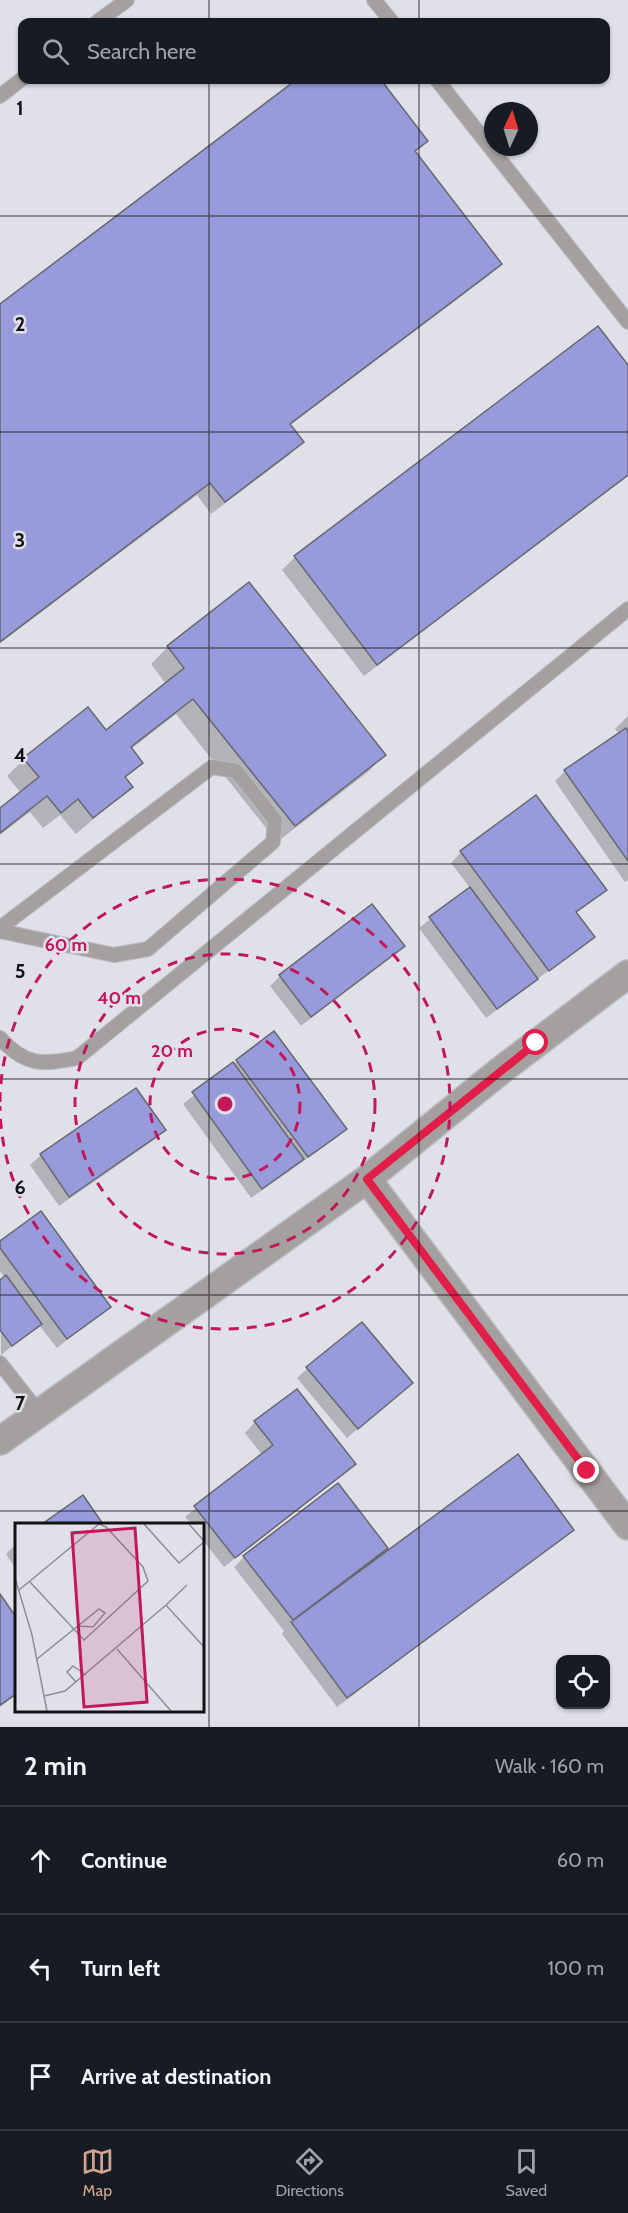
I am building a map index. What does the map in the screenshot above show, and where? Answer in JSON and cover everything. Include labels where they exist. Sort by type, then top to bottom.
[{"type":"street","points":[[0,1441],[367,1179],[500,1071],[628,974]]},
{"type":"street","points":[[367,1179],[628,1526]]},
{"type":"lane","points":[[102,18],[127,0]]},
{"type":"lane","points":[[374,0],[389,18]]},
{"type":"lane","points":[[0,96],[18,82]]},
{"type":"lane","points":[[440,84],[628,322]]},
{"type":"lane","points":[[0,1038],[13,1053],[45,1065],[77,1058],[628,609]]},
{"type":"lane","points":[[212,767],[236,771],[275,820],[273,842],[148,949],[114,956],[0,930],[212,767]]},
{"type":"lane","points":[[0,1363],[40,1414]]},
{"type":"building","points":[[291,84],[384,84],[428,141],[415,151],[502,264],[290,424],[304,442],[225,502],[210,483],[0,642],[0,304]]},
{"type":"building","points":[[598,326],[628,365],[628,475],[377,665],[294,556]]},
{"type":"building","points":[[249,582],[386,755],[295,826],[193,699],[131,747],[143,763],[125,777],[133,787],[93,818],[78,799],[61,813],[47,796],[0,833],[0,808],[39,777],[23,758],[88,707],[106,730],[184,668],[167,646]]},
{"type":"building","points":[[626,728],[628,731],[628,861],[564,770]]},
{"type":"building","points":[[536,795],[607,890],[576,912],[595,937],[549,971],[460,851]]},
{"type":"building","points":[[470,887],[538,979],[497,1009],[429,917]]},
{"type":"building","points":[[372,904],[405,946],[311,1017],[279,975]]},
{"type":"building","points":[[274,1031],[347,1129],[308,1157],[236,1060]]},
{"type":"building","points":[[233,1062],[304,1159],[262,1189],[192,1092]]},
{"type":"building","points":[[136,1088],[166,1130],[69,1197],[40,1154]]},
{"type":"building","points":[[41,1211],[111,1307],[67,1339],[0,1248],[0,1241]]},
{"type":"building","points":[[6,1275],[42,1324],[12,1346],[0,1330],[0,1280]]},
{"type":"building","points":[[362,1322],[413,1383],[358,1429],[306,1367]]},
{"type":"building","points":[[297,1389],[356,1464],[235,1558],[194,1506],[273,1445],[254,1421]]},
{"type":"building","points":[[518,1454],[574,1530],[347,1698],[291,1622]]},
{"type":"building","points":[[338,1483],[388,1548],[293,1620],[243,1556]]},
{"type":"building","points":[[83,1495],[102,1523],[43,1523]]},
{"type":"building","points":[[0,1594],[15,1616],[15,1695],[0,1705]]},
{"type":"route","points":[[536,1043],[367,1179],[587,1471]]}]
